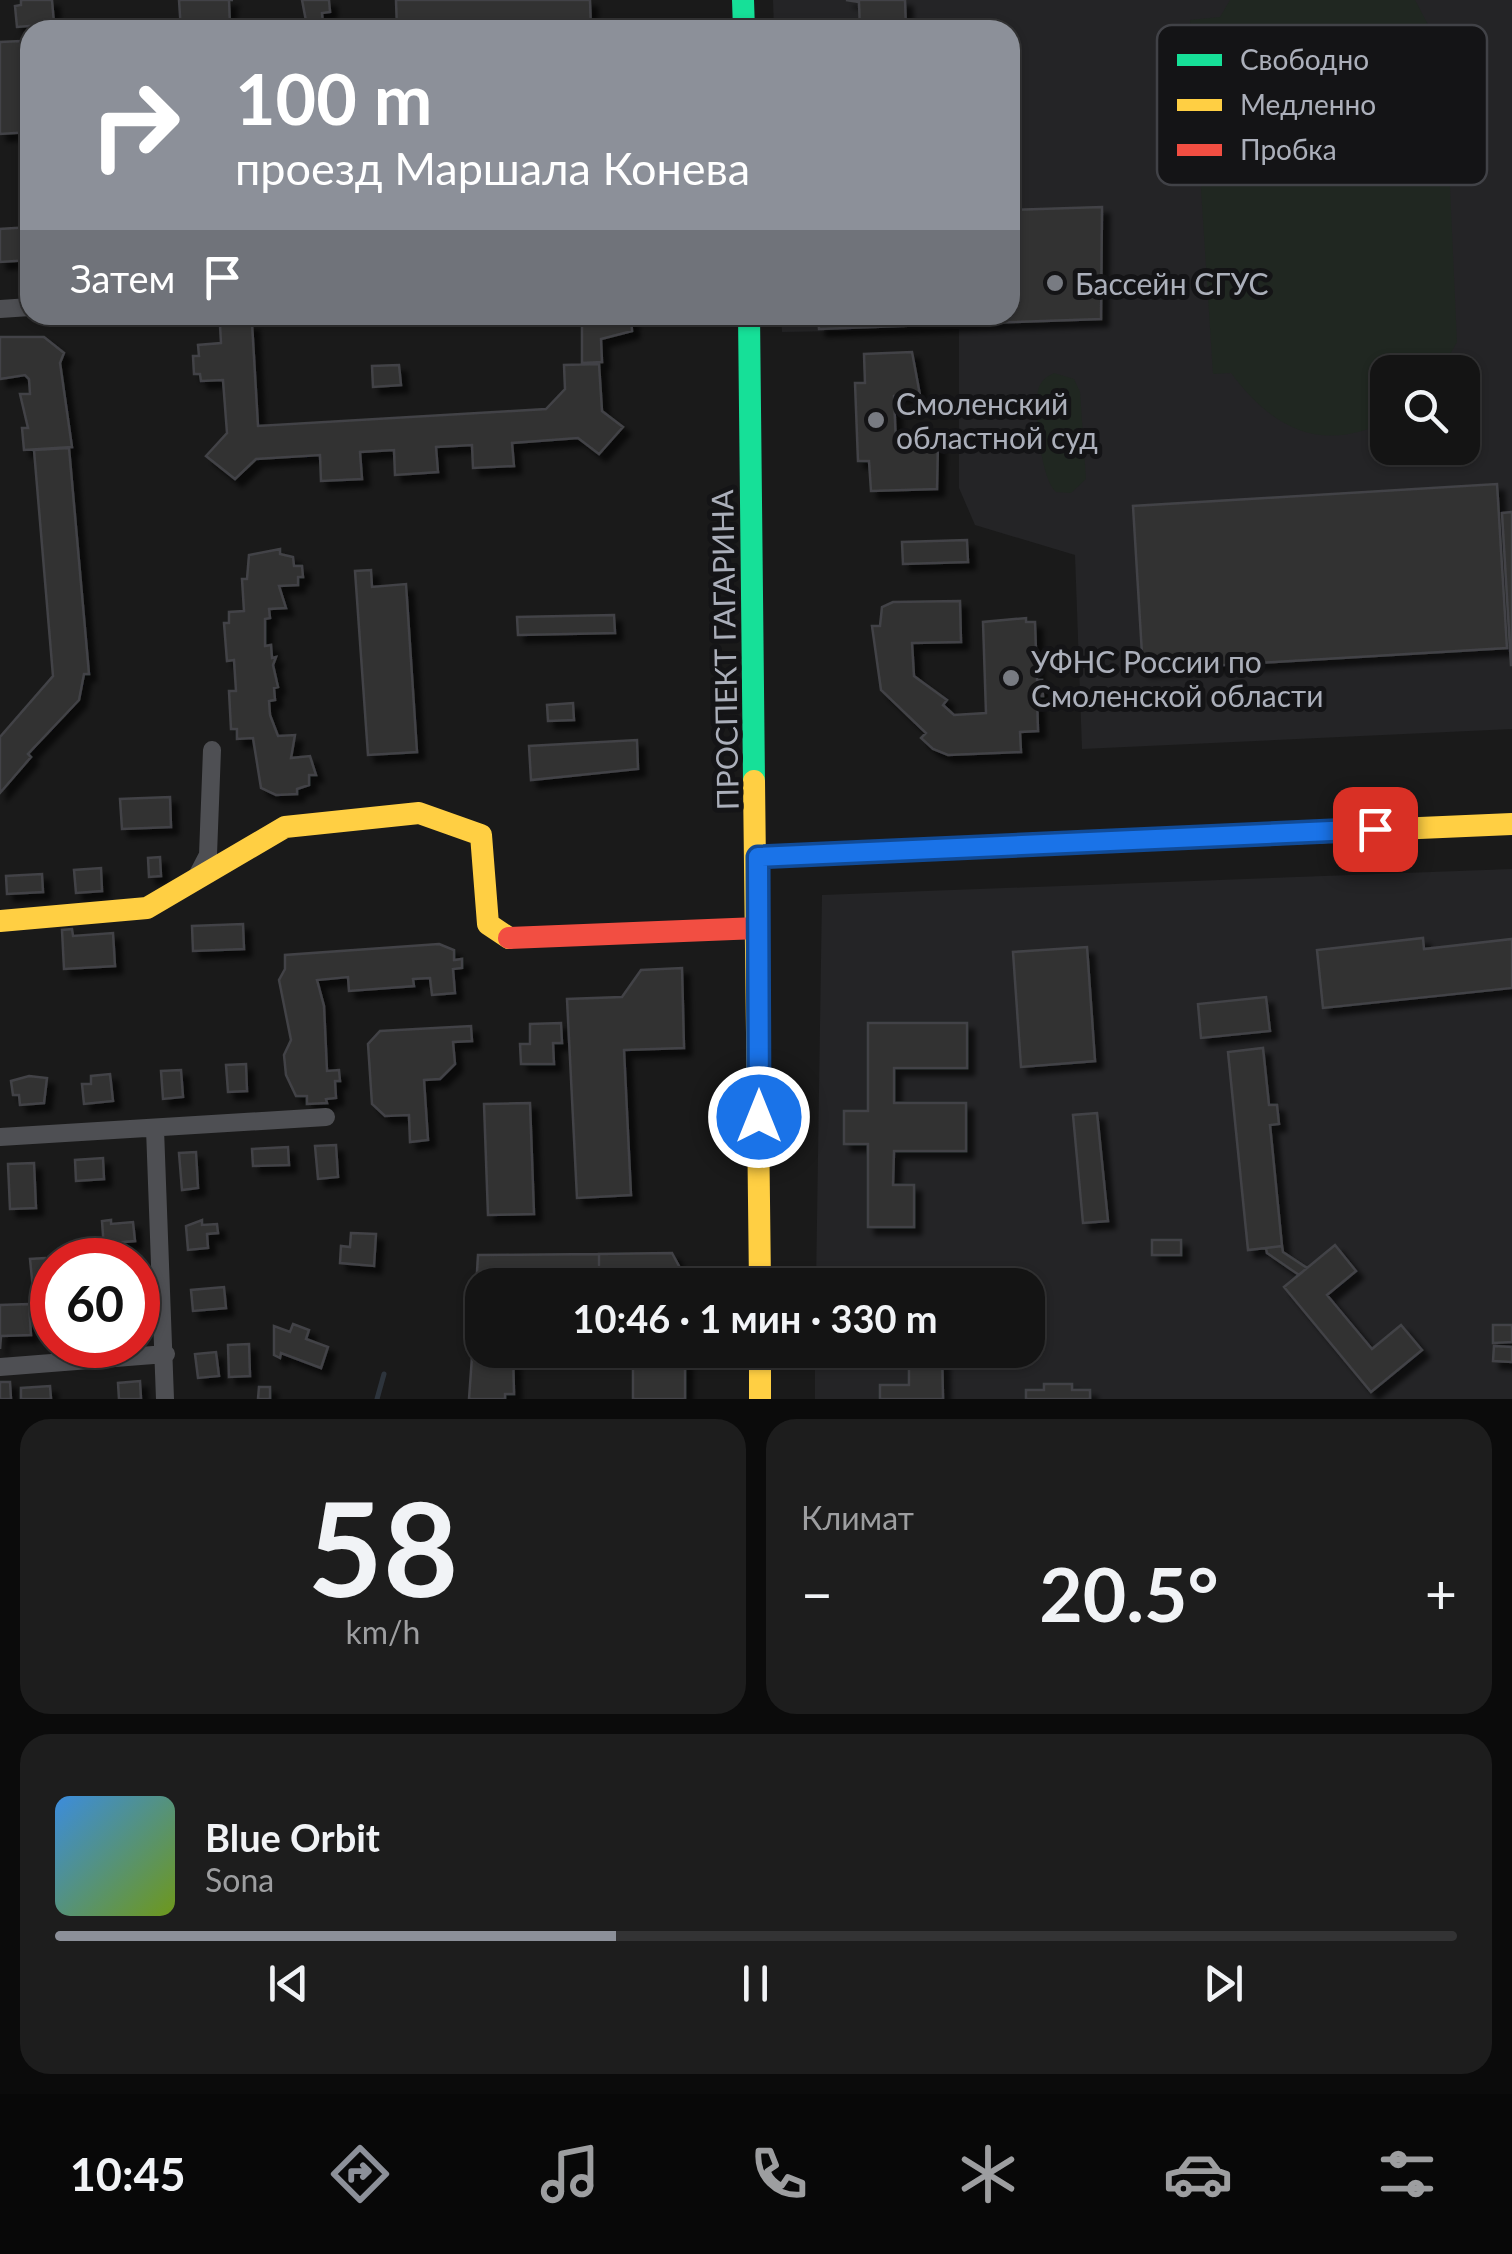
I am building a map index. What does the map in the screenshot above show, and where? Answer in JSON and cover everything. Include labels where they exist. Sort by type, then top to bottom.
[{"type":"street","name":"ПРОСПЕКТ ГАГАРИНА","points":[[749,325],[760,1268]]},
{"type":"street","points":[[194,882],[208,855],[212,750]]},
{"type":"street","points":[[0,921],[147,908],[284,827],[419,813],[481,834],[488,924],[510,939],[758,928]]},
{"type":"street","points":[[758,857],[1512,824]]},
{"type":"street","points":[[0,1137],[326,1117]]},
{"type":"street","points":[[156,1128],[165,1399]]},
{"type":"street","points":[[0,1367],[166,1354]]},
{"type":"street","points":[[760,1368],[760,1399]]},
{"type":"shaded area","points":[[773,0],[1512,0],[1512,729],[1082,749],[1075,555],[975,525],[959,488],[959,329],[782,332],[782,325],[1020,325],[1020,20],[774,20]]},
{"type":"shaded area","points":[[1230,0],[1415,0],[1428,25],[1190,25],[1190,20],[1220,17]]},
{"type":"shaded area","points":[[1201,185],[1450,185],[1457,342],[1450,355],[1370,355],[1370,428],[1341,435],[1300,430],[1263,408],[1231,373],[1213,374]]},
{"type":"shaded area","points":[[1054,373],[1074,379],[1080,392],[1086,479],[1071,493],[1056,492],[1051,485],[1040,444],[1038,391]]},
{"type":"shaded area","points":[[1512,869],[1512,1399],[815,1399],[815,1368],[1045,1368],[1045,1268],[816,1268],[822,895]]},
{"type":"building","points":[[21,0],[52,0],[54,20],[20,20],[17,27],[15,6],[21,5]]},
{"type":"building","points":[[179,0],[229,0],[230,20],[180,20]]},
{"type":"building","points":[[302,0],[329,0],[330,12],[322,13],[323,20],[306,20]]},
{"type":"building","points":[[396,0],[590,0],[591,20],[397,20]]},
{"type":"building","points":[[846,0],[905,0],[906,20],[860,20],[859,2]]},
{"type":"building","points":[[20,41],[20,133],[0,134],[0,42]]},
{"type":"building","name":"Бассейн СГУС","points":[[1102,207],[1101,319],[1020,322],[1020,210]]},
{"type":"building","points":[[20,228],[20,261],[0,262],[0,229]]},
{"type":"building","points":[[220,325],[252,325],[258,426],[546,409],[565,389],[564,365],[599,364],[602,411],[623,427],[599,454],[578,438],[512,443],[514,466],[473,468],[472,445],[436,447],[438,472],[395,475],[394,450],[360,452],[362,479],[321,481],[320,455],[256,459],[235,479],[206,456],[227,433],[223,380],[201,381],[200,374],[194,374],[193,356],[199,356],[198,345],[221,343]]},
{"type":"building","points":[[582,325],[632,325],[632,331],[601,339],[602,362],[582,363]]},
{"type":"building","name":"Бассейн СГУС","points":[[819,325],[932,325],[819,329]]},
{"type":"building","points":[[0,337],[44,337],[64,353],[60,363],[72,447],[24,450],[22,428],[28,428],[20,394],[30,394],[29,379],[25,375],[0,379]]},
{"type":"building","name":"Смоленский областной суд","points":[[912,352],[920,395],[894,396],[896,445],[938,443],[937,489],[871,491],[869,461],[858,461],[855,383],[865,383],[864,354]]},
{"type":"building","points":[[399,365],[401,385],[373,387],[372,366]]},
{"type":"building","points":[[69,448],[89,674],[84,674],[79,700],[28,754],[31,757],[0,793],[0,737],[53,676],[34,450]]},
{"type":"building","points":[[1497,484],[1507,648],[1143,670],[1133,506]]},
{"type":"building","points":[[1512,512],[1512,665],[1511,665],[1502,513]]},
{"type":"building","points":[[967,540],[968,562],[903,564],[902,542]]},
{"type":"building","points":[[280,549],[280,554],[293,557],[294,566],[302,566],[303,577],[298,577],[298,585],[279,586],[286,608],[269,609],[270,618],[265,619],[265,646],[271,645],[272,658],[276,657],[273,665],[278,687],[274,688],[275,700],[269,701],[270,715],[278,736],[295,735],[291,758],[310,756],[316,775],[309,775],[309,785],[297,789],[297,794],[276,795],[261,788],[253,738],[237,739],[237,729],[231,729],[229,691],[236,691],[234,660],[227,661],[224,623],[229,623],[229,612],[244,611],[242,579],[247,579],[249,555]]},
{"type":"building","points":[[371,570],[372,587],[406,584],[417,752],[368,755],[355,571]]},
{"type":"building","name":"УФНС России по Смоленской области","points":[[960,601],[961,642],[912,643],[914,676],[947,700],[943,705],[954,715],[986,713],[983,622],[1026,618],[1026,622],[1035,622],[1037,680],[1042,680],[1043,696],[1037,696],[1038,731],[1020,732],[1021,752],[948,755],[933,749],[921,738],[926,733],[881,690],[872,626],[880,626],[882,607],[893,602]]},
{"type":"building","points":[[614,615],[615,633],[518,635],[517,617]]},
{"type":"building","points":[[573,703],[574,720],[548,721],[547,705]]},
{"type":"building","points":[[637,740],[638,769],[531,780],[529,746]]},
{"type":"building","points":[[170,797],[171,827],[122,829],[120,799]]},
{"type":"building","points":[[160,857],[161,876],[149,877],[148,858]]},
{"type":"building","points":[[101,868],[102,891],[76,893],[74,870]]},
{"type":"building","points":[[42,874],[43,892],[7,894],[6,876]]},
{"type":"building","points":[[243,924],[244,949],[193,951],[192,926]]},
{"type":"building","points":[[72,929],[73,936],[113,933],[115,966],[64,969],[62,930]]},
{"type":"building","points":[[1423,938],[1424,949],[1512,939],[1512,988],[1323,1008],[1317,950]]},
{"type":"building","points":[[439,944],[454,950],[454,960],[462,959],[462,968],[453,969],[455,993],[432,995],[430,978],[413,979],[414,986],[349,991],[348,977],[317,980],[324,1006],[327,1071],[339,1070],[340,1081],[335,1081],[336,1098],[326,1099],[327,1103],[307,1104],[307,1096],[296,1096],[286,1075],[284,1055],[291,1040],[279,980],[285,969],[285,955]]},
{"type":"building","points":[[1087,947],[1095,1061],[1021,1067],[1013,952]]},
{"type":"building","points":[[682,968],[684,1048],[624,1050],[631,1195],[577,1198],[567,999],[622,997],[641,970]]},
{"type":"building","points":[[1266,997],[1270,1031],[1201,1038],[1198,1004]]},
{"type":"building","points":[[561,1023],[562,1043],[553,1043],[554,1064],[521,1064],[520,1044],[530,1044],[530,1024]]},
{"type":"building","points":[[868,1023],[967,1023],[967,1068],[894,1068],[894,1103],[966,1103],[966,1151],[894,1151],[893,1185],[914,1185],[914,1227],[868,1227],[868,1144],[844,1144],[844,1111],[868,1111]]},
{"type":"building","points":[[471,1026],[472,1041],[453,1042],[455,1064],[440,1079],[424,1080],[428,1140],[410,1142],[409,1115],[385,1116],[372,1104],[368,1044],[380,1031]]},
{"type":"building","points":[[1263,1048],[1269,1105],[1277,1105],[1279,1124],[1270,1125],[1282,1246],[1248,1250],[1228,1052]]},
{"type":"building","points":[[246,1064],[247,1091],[228,1092],[226,1065]]},
{"type":"building","points":[[181,1070],[183,1097],[163,1099],[161,1071]]},
{"type":"building","points":[[110,1074],[113,1101],[84,1104],[82,1084],[91,1084],[91,1076]]},
{"type":"building","points":[[29,1076],[47,1078],[44,1103],[20,1105],[19,1095],[13,1095],[11,1081]]},
{"type":"building","points":[[530,1103],[534,1214],[488,1215],[484,1104]]},
{"type":"building","points":[[1097,1113],[1108,1221],[1083,1223],[1073,1115]]},
{"type":"building","points":[[336,1145],[338,1177],[318,1179],[315,1146]]},
{"type":"building","points":[[288,1147],[289,1165],[253,1166],[252,1149]]},
{"type":"building","points":[[196,1152],[198,1188],[182,1190],[179,1153]]},
{"type":"building","points":[[103,1158],[104,1179],[76,1181],[75,1160]]},
{"type":"building","points":[[34,1163],[36,1208],[10,1209],[8,1164]]},
{"type":"building","points":[[202,1220],[202,1225],[217,1224],[218,1233],[207,1234],[208,1248],[188,1250],[186,1226]]},
{"type":"building","points":[[102,1221],[133,1222],[135,1238],[103,1238]]},
{"type":"building","points":[[351,1233],[376,1234],[374,1266],[340,1263],[341,1246],[350,1247]]},
{"type":"building","points":[[1152,1240],[1181,1240],[1181,1255],[1152,1255]]},
{"type":"building","points":[[1335,1245],[1356,1271],[1327,1295],[1372,1349],[1401,1325],[1422,1350],[1371,1392],[1284,1287]]},
{"type":"building","points":[[1282,1246],[1283,1252],[1307,1268],[1299,1275],[1267,1253],[1266,1248]]},
{"type":"building","points":[[672,1253],[679,1268],[599,1268],[599,1254]]},
{"type":"building","points":[[599,1254],[599,1268],[477,1268],[478,1255]]},
{"type":"building","points":[[224,1287],[226,1308],[193,1311],[191,1290]]},
{"type":"building","points":[[29,1304],[30,1335],[1,1336],[0,1349],[0,1305]]},
{"type":"building","points":[[293,1324],[309,1330],[306,1339],[328,1347],[321,1368],[281,1353],[280,1358],[274,1355],[274,1326],[290,1332]]},
{"type":"building","points":[[1493,1325],[1512,1325],[1512,1342],[1493,1343]]},
{"type":"building","points":[[249,1344],[250,1376],[229,1377],[228,1345]]},
{"type":"building","points":[[1494,1346],[1512,1347],[1512,1362],[1493,1361]]},
{"type":"building","points":[[216,1352],[219,1376],[198,1378],[195,1354]]},
{"type":"building","points":[[471,1368],[513,1368],[514,1394],[505,1394],[505,1399],[469,1399]]},
{"type":"building","points":[[633,1368],[685,1368],[685,1399],[633,1399]]},
{"type":"building","points":[[909,1368],[942,1368],[943,1399],[880,1399],[880,1385],[909,1385]]},
{"type":"building","points":[[140,1381],[141,1399],[119,1399],[118,1383]]},
{"type":"building","points":[[0,1382],[10,1382],[11,1399],[0,1399]]},
{"type":"building","points":[[1044,1384],[1072,1384],[1072,1390],[1090,1390],[1090,1399],[1026,1399],[1026,1390],[1044,1390]]},
{"type":"building","points":[[50,1386],[51,1399],[21,1399],[21,1388]]},
{"type":"building","points":[[259,1387],[270,1387],[270,1399],[258,1399]]},
{"type":"waterway","points":[[377,1399],[384,1374]]},
{"type":"traffic: fast","points":[[743,0],[744,20]]},
{"type":"traffic: fast","points":[[749,325],[754,781]]},
{"type":"traffic: slow","points":[[754,781],[760,1268]]},
{"type":"traffic: slow","points":[[0,921],[147,908],[285,827],[419,813],[481,835],[488,924],[509,938]]},
{"type":"traffic: slow","points":[[1074,843],[1512,824]]},
{"type":"traffic: slow","points":[[760,1368],[760,1399]]},
{"type":"traffic: jam","points":[[757,857],[1074,843]]},
{"type":"traffic: jam","points":[[509,938],[758,928]]},
{"type":"place","name":"Бассейн СГУС","points":[[1055,283]]},
{"type":"place","name":"Смоленский областной суд","points":[[876,420]]},
{"type":"place","name":"УФНС России по Смоленской области","points":[[1011,678]]},
{"type":"route","points":[[759,1117],[758,857],[1375,829]]}]
